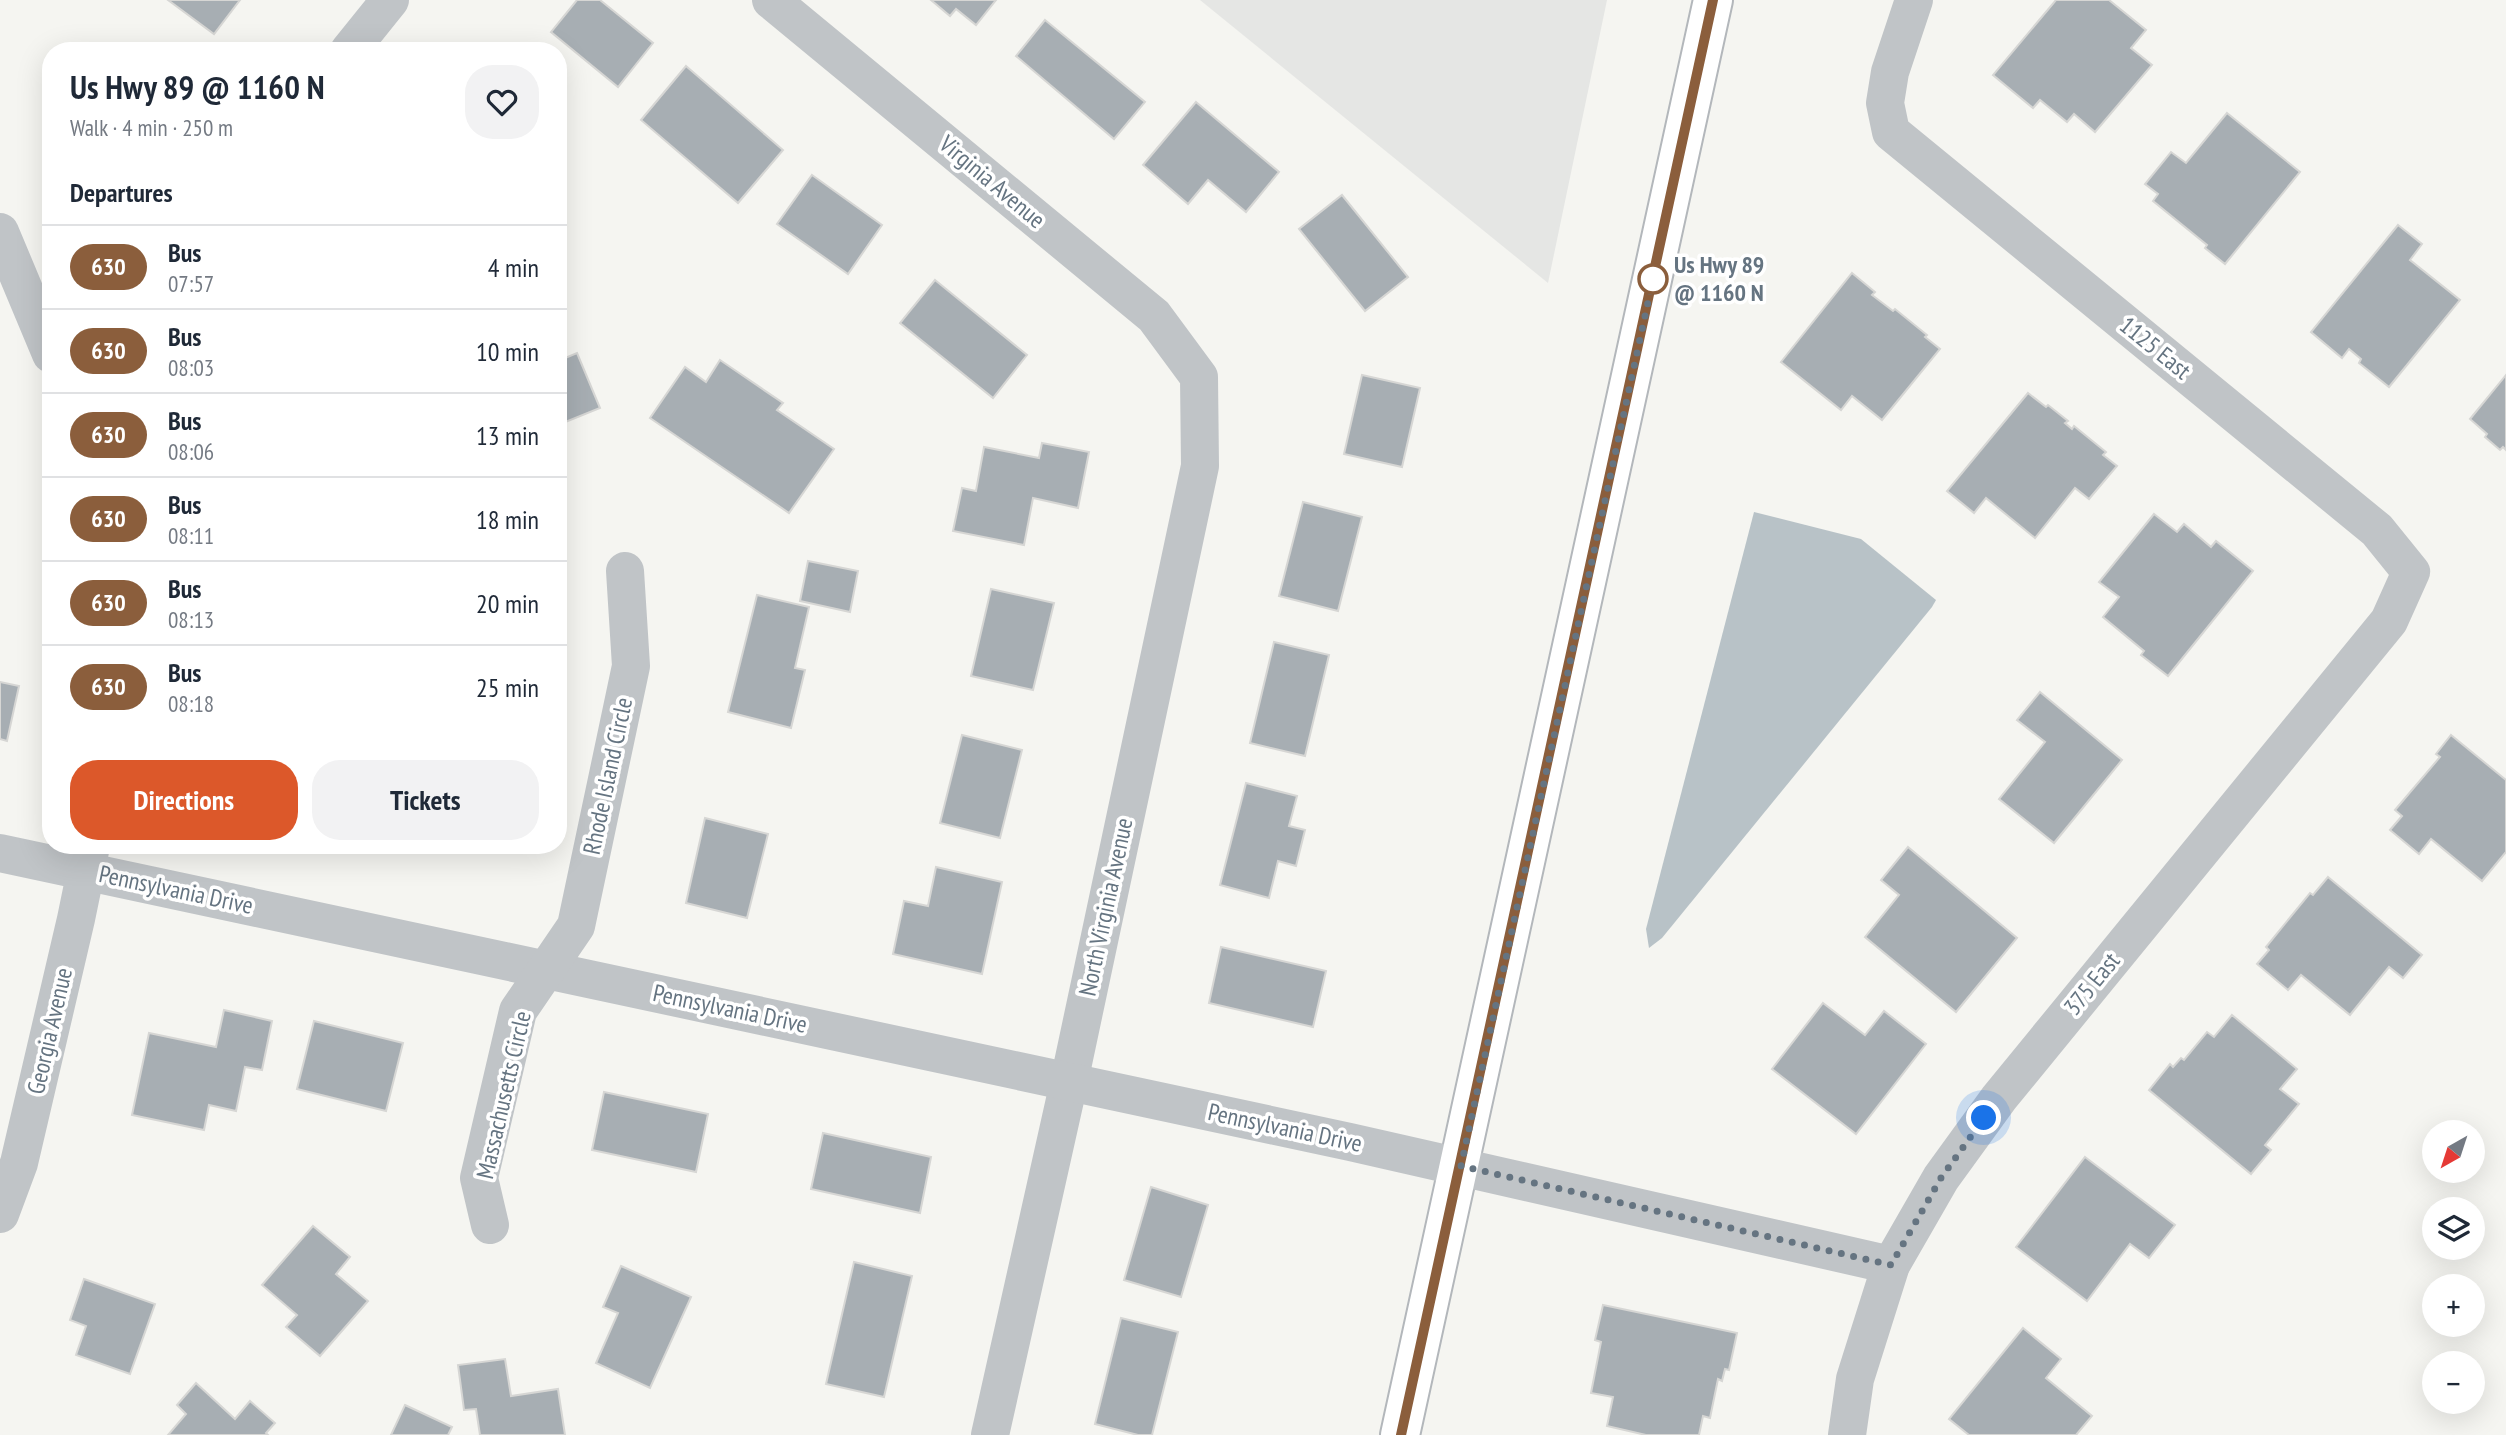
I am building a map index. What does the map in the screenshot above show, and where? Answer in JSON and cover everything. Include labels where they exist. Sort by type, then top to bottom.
[{"type":"main road","points":[[1401,1435],[1713,0]]},
{"type":"street","points":[[356,42],[390,0]]},
{"type":"street","name":"Virginia Avenue","points":[[771,0],[1154,316],[1199,377]]},
{"type":"street","name":"1125 East","points":[[1914,0],[1890,72],[1885,103],[1891,132],[2378,530],[2412,572]]},
{"type":"street","points":[[0,232],[42,329]]},
{"type":"street","name":"North Virginia Avenue","points":[[990,1435],[1069,1082],[1200,466],[1199,377]]},
{"type":"street","name":"Rhode Island Circle","points":[[546,970],[576,926],[631,666],[625,571]]},
{"type":"street","name":"375 East","points":[[1847,1435],[1854,1379],[1891,1265],[1941,1178],[1999,1098],[2389,621],[2412,572]]},
{"type":"street","name":"Pennsylvania Drive","points":[[0,853],[89,858],[546,970],[1461,1166],[1891,1265]]},
{"type":"street","name":"Georgia Avenue","points":[[0,1214],[19,1163],[89,858]]},
{"type":"street","name":"Massachusetts Circle","points":[[490,1225],[479,1178],[519,1011],[546,970]]},
{"type":"shaded area","points":[[1200,0],[1607,0],[1548,283]]},
{"type":"shaded area","points":[[1754,512],[1861,539],[1936,600],[1662,938],[1649,948],[1646,929]]},
{"type":"building","points":[[168,0],[240,0],[214,34]]},
{"type":"building","points":[[577,0],[600,0],[653,43],[618,87],[567,45],[567,42],[551,32]]},
{"type":"building","points":[[931,0],[996,0],[976,25],[956,9],[950,16]]},
{"type":"building","points":[[2056,0],[2109,0],[2146,30],[2131,48],[2152,65],[2095,132],[2074,114],[2067,122],[2040,100],[2033,108],[1993,75]]},
{"type":"building","points":[[1045,20],[1145,102],[1114,139],[1016,56]]},
{"type":"building","points":[[686,66],[783,150],[738,203],[641,120]]},
{"type":"building","points":[[1196,102],[1279,172],[1246,212],[1208,180],[1188,204],[1143,165]]},
{"type":"building","points":[[2227,113],[2300,172],[2225,264],[2205,248],[2207,245],[2153,201],[2158,194],[2145,184],[2171,152],[2186,163]]},
{"type":"building","points":[[812,175],[882,225],[848,274],[777,224]]},
{"type":"building","points":[[1342,195],[1408,277],[1365,311],[1299,229]]},
{"type":"building","points":[[2398,225],[2422,244],[2410,260],[2460,300],[2389,387],[2359,363],[2361,359],[2349,349],[2342,358],[2311,332]]},
{"type":"building","points":[[1852,273],[1875,292],[1872,295],[1893,311],[1895,309],[1940,349],[1882,420],[1852,396],[1841,410],[1781,362]]},
{"type":"building","points":[[935,280],[1027,355],[993,398],[900,323]]},
{"type":"building","points":[[577,353],[600,408],[567,421],[567,357]]},
{"type":"building","points":[[720,360],[783,403],[777,410],[834,449],[789,513],[650,418],[685,367],[706,382]]},
{"type":"building","points":[[1362,375],[1420,388],[1402,467],[1344,454]]},
{"type":"building","points":[[2506,375],[2506,450],[2503,447],[2500,450],[2470,419]]},
{"type":"building","points":[[2028,393],[2046,407],[2048,405],[2068,421],[2065,423],[2072,429],[2074,426],[2106,452],[2103,455],[2117,466],[2089,499],[2075,488],[2035,538],[1986,498],[1974,513],[1947,491]]},
{"type":"building","points":[[1042,443],[1089,452],[1078,508],[1033,498],[1024,545],[953,531],[962,488],[976,491],[984,447],[1039,458]]},
{"type":"building","points":[[1303,502],[1362,517],[1338,611],[1279,596]]},
{"type":"building","points":[[2154,514],[2177,532],[2184,524],[2211,547],[2216,541],[2253,571],[2168,676],[2141,655],[2144,651],[2103,617],[2119,597],[2099,582]]},
{"type":"building","points":[[808,561],[858,571],[850,612],[800,601]]},
{"type":"building","points":[[991,589],[1054,603],[1033,690],[971,676]]},
{"type":"building","points":[[757,595],[809,607],[795,668],[805,670],[791,728],[728,712]]},
{"type":"building","points":[[1274,642],[1329,655],[1305,756],[1250,743]]},
{"type":"building","points":[[0,682],[19,686],[7,741],[0,739]]},
{"type":"building","points":[[2040,692],[2122,760],[2054,843],[1999,799],[2045,742],[2017,720]]},
{"type":"building","points":[[962,735],[1022,750],[1000,838],[940,823]]},
{"type":"building","points":[[2451,735],[2506,780],[2506,852],[2482,881],[2431,839],[2419,854],[2390,830],[2402,816],[2395,810],[2440,757],[2436,754]]},
{"type":"building","points":[[1246,783],[1297,796],[1289,826],[1305,830],[1296,866],[1278,861],[1269,898],[1220,885]]},
{"type":"building","points":[[705,818],[768,834],[747,918],[686,903]]},
{"type":"building","points":[[1908,847],[2017,938],[1956,1012],[1865,937],[1899,895],[1881,880]]},
{"type":"building","points":[[936,867],[1002,882],[982,974],[893,954],[904,901],[928,906]]},
{"type":"building","points":[[2328,877],[2422,955],[2403,978],[2389,967],[2350,1015],[2301,975],[2288,990],[2257,964],[2269,950],[2266,947],[2310,893],[2313,895]]},
{"type":"building","points":[[1221,947],[1326,971],[1313,1027],[1209,1003]]},
{"type":"building","points":[[1823,1003],[1865,1035],[1884,1011],[1926,1044],[1856,1134],[1772,1069]]},
{"type":"building","points":[[224,1010],[272,1021],[262,1070],[245,1067],[236,1111],[209,1105],[204,1130],[132,1115],[149,1033],[216,1047]]},
{"type":"building","points":[[2232,1015],[2297,1069],[2280,1089],[2299,1104],[2265,1145],[2271,1150],[2251,1174],[2149,1090],[2170,1064],[2173,1067],[2181,1058],[2184,1060],[2207,1032],[2214,1037]]},
{"type":"building","points":[[314,1021],[403,1043],[386,1111],[297,1089]]},
{"type":"building","points":[[604,1092],[708,1114],[696,1172],[592,1150]]},
{"type":"building","points":[[823,1133],[931,1157],[920,1213],[811,1189]]},
{"type":"building","points":[[2085,1157],[2175,1225],[2149,1258],[2130,1244],[2087,1301],[2016,1247]]},
{"type":"building","points":[[1151,1187],[1208,1205],[1181,1297],[1124,1280]]},
{"type":"building","points":[[313,1226],[350,1257],[336,1274],[368,1301],[320,1356],[286,1327],[297,1315],[262,1285]]},
{"type":"building","points":[[854,1262],[912,1276],[884,1397],[826,1384]]},
{"type":"building","points":[[621,1266],[691,1297],[650,1388],[596,1363],[618,1313],[603,1307]]},
{"type":"building","points":[[84,1279],[155,1304],[130,1374],[76,1355],[86,1326],[70,1320]]},
{"type":"building","points":[[1603,1305],[1737,1333],[1729,1370],[1725,1369],[1722,1381],[1718,1379],[1710,1418],[1703,1416],[1699,1435],[1646,1435],[1607,1426],[1613,1397],[1591,1393],[1601,1342],[1595,1340]]},
{"type":"building","points":[[1121,1318],[1178,1332],[1152,1435],[1138,1435],[1095,1424]]},
{"type":"building","points":[[2023,1328],[2061,1359],[2046,1378],[2092,1416],[2076,1435],[1969,1435],[1949,1419]]},
{"type":"building","points":[[505,1359],[511,1396],[558,1389],[565,1435],[480,1435],[476,1409],[464,1410],[458,1365]]},
{"type":"building","points":[[196,1383],[235,1419],[250,1401],[275,1423],[266,1433],[268,1435],[168,1435],[186,1414],[177,1405]]},
{"type":"building","points":[[405,1405],[452,1427],[448,1435],[391,1435]]},
{"type":"bus line","name":"630","points":[[1401,1435],[1713,0]]},
{"type":"place","name":"Us Hwy 89 @ 1160 N","points":[[1653,279]]},
{"type":"route","points":[[1653,279],[1461,1166],[1891,1265],[1941,1178],[1984,1118]]}]
